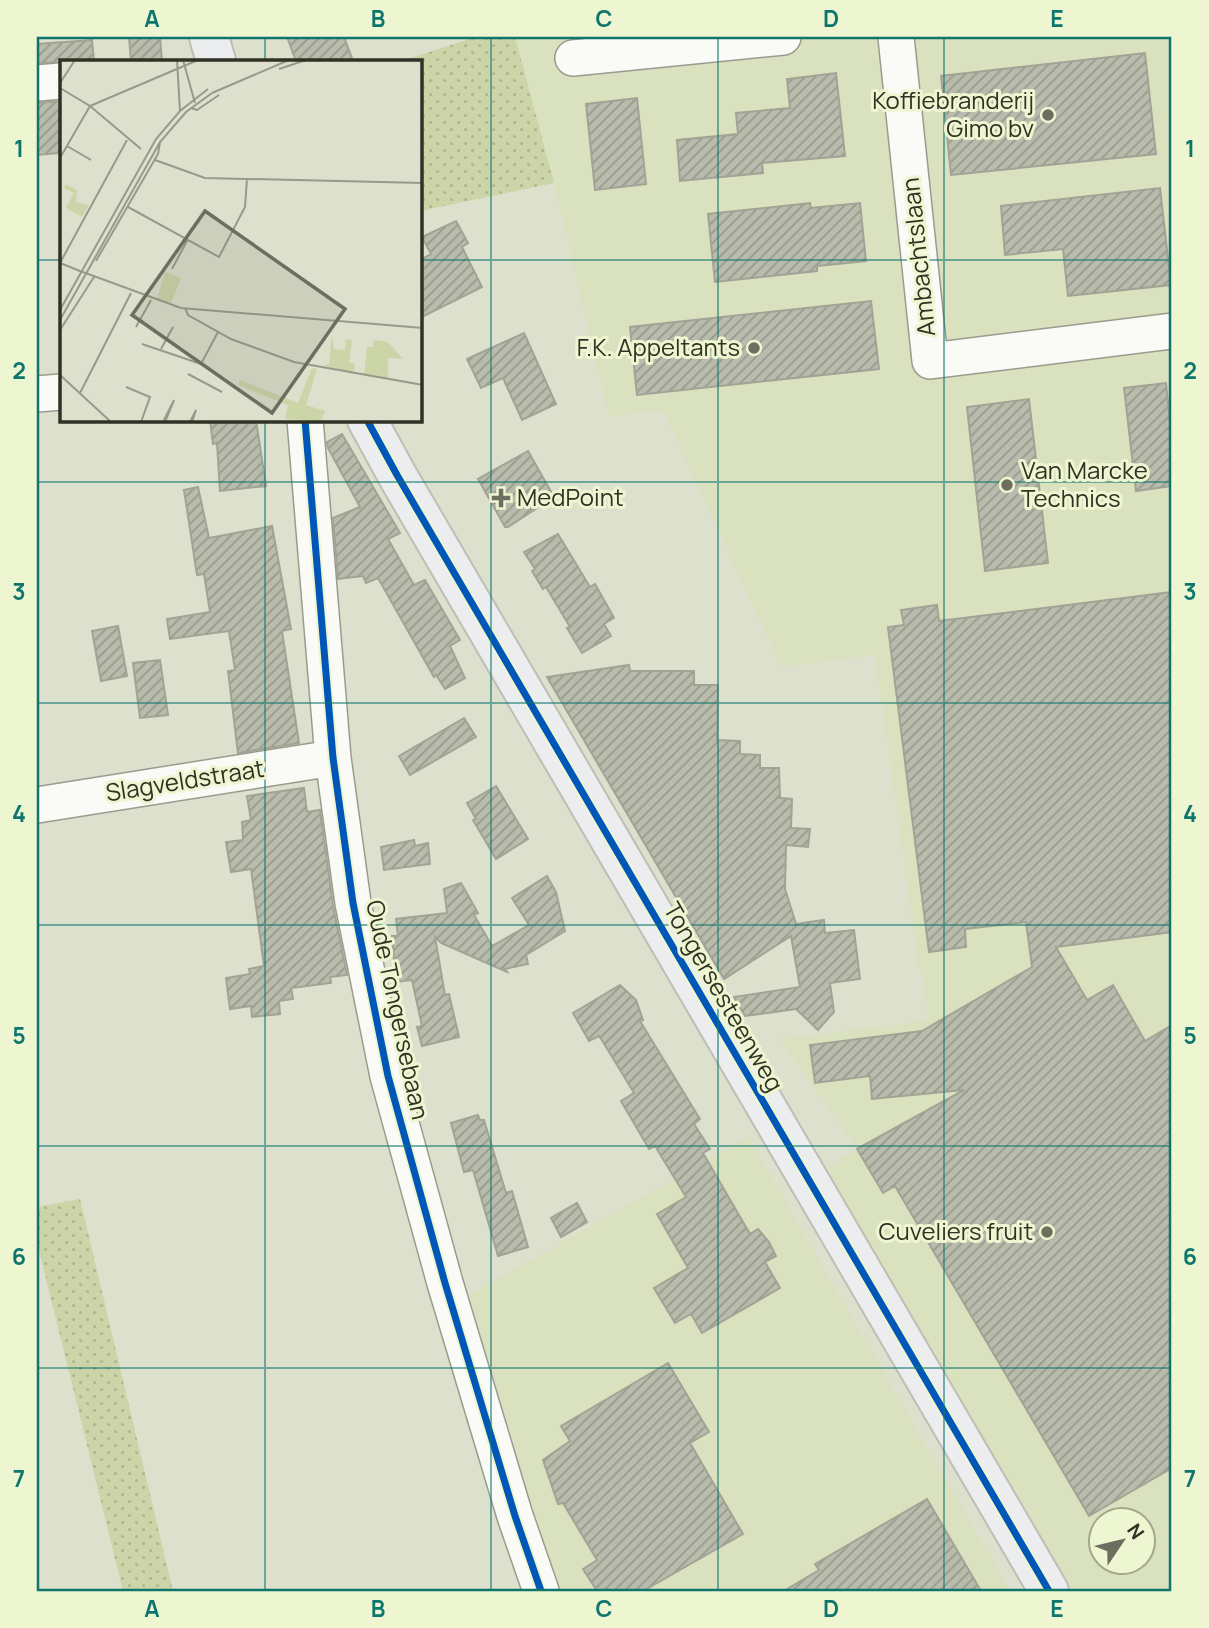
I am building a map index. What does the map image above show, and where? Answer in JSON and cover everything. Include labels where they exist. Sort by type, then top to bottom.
[{"type":"main road","points":[[209,37],[216,60]]},
{"type":"main road","name":"Tongersesteenweg","points":[[368,422],[1049,1591]]},
{"type":"street","points":[[573,58],[783,37]]},
{"type":"street","name":"Ambachtslaan","points":[[896,37],[930,361],[1172,331]]},
{"type":"street","points":[[37,83],[60,81]]},
{"type":"street","points":[[37,394],[60,392]]},
{"type":"street","name":"Oude Tongersebaan","points":[[305,422],[333,758],[353,903],[388,1076],[445,1283],[515,1516],[541,1591]]},
{"type":"street","name":"Slagveldstraat","points":[[37,804],[333,758]]},
{"type":"shaded area","points":[[476,37],[515,37],[554,183],[422,211],[422,60],[404,60]]},
{"type":"shaded area","points":[[515,37],[1172,37],[1172,1591],[1072,1591],[825,1169],[857,1149],[780,1039],[928,1020],[875,655],[781,667],[663,410],[609,417],[554,183]]},
{"type":"shaded area","points":[[748,1137],[1010,1591],[559,1591],[469,1295]]},
{"type":"shaded area","points":[[80,1199],[173,1591],[123,1591],[37,1242],[37,1207]]},
{"type":"building","points":[[129,37],[160,37],[162,60],[131,60]]},
{"type":"building","points":[[287,37],[344,37],[353,60],[296,60]]},
{"type":"building","points":[[92,40],[94,60],[37,63],[37,44]]},
{"type":"building","name":"Koffiebranderij Gimo bv","points":[[1145,53],[1156,154],[951,175],[941,76]]},
{"type":"building","points":[[836,73],[845,156],[762,163],[763,173],[680,181],[677,140],[738,134],[736,113],[790,108],[787,79]]},
{"type":"building","points":[[637,98],[646,184],[595,190],[586,104]]},
{"type":"building","points":[[60,101],[59,153],[37,155],[37,103]]},
{"type":"building","points":[[1160,188],[1171,285],[1068,296],[1063,249],[1005,255],[1001,206]]},
{"type":"building","points":[[810,203],[811,208],[860,203],[866,261],[817,266],[817,271],[715,282],[708,214]]},
{"type":"building","points":[[456,221],[468,243],[462,247],[482,287],[422,317],[422,259],[431,254],[422,237]]},
{"type":"building","name":"F.K. Appeltants","points":[[871,301],[879,369],[637,395],[630,327]]},
{"type":"building","points":[[524,333],[556,404],[522,420],[503,378],[481,388],[467,359]]},
{"type":"building","points":[[1166,383],[1172,442],[1172,486],[1136,491],[1124,388]]},
{"type":"building","name":"Van Marcke Technics","points":[[1029,399],[1048,563],[985,571],[967,407]]},
{"type":"building","points":[[210,422],[256,422],[266,486],[220,491],[217,443],[213,444]]},
{"type":"building","points":[[342,434],[400,533],[388,539],[414,585],[425,580],[460,640],[450,646],[465,678],[445,689],[436,675],[434,677],[378,578],[366,583],[363,576],[338,579],[333,518],[360,507],[328,448],[327,442]]},
{"type":"building","points":[[528,451],[554,497],[505,527],[478,479]]},
{"type":"building","points":[[198,487],[209,538],[272,526],[291,629],[282,631],[299,743],[238,753],[228,671],[235,670],[229,631],[170,639],[167,619],[210,612],[204,574],[197,575],[184,490]]},
{"type":"building","points":[[558,534],[590,587],[595,584],[614,618],[604,624],[611,636],[582,653],[567,628],[570,627],[546,587],[543,589],[524,552]]},
{"type":"building","points":[[1172,592],[1172,932],[1056,947],[1087,1000],[1113,985],[1145,1041],[1172,1025],[1172,1468],[1106,1506],[1086,1506],[1086,1511],[895,1186],[883,1193],[857,1149],[964,1090],[872,1099],[870,1076],[815,1083],[810,1045],[922,1031],[1032,967],[1026,922],[965,929],[966,947],[929,952],[888,627],[904,625],[901,610],[937,605],[939,621]]},
{"type":"building","points":[[118,626],[127,676],[101,681],[92,631]]},
{"type":"building","points":[[160,660],[168,715],[140,718],[133,663]]},
{"type":"building","points":[[629,665],[630,671],[694,671],[694,685],[718,685],[717,740],[740,741],[740,754],[760,755],[760,768],[779,768],[780,798],[792,799],[791,828],[810,829],[808,847],[786,845],[785,889],[796,924],[824,920],[825,933],[854,930],[860,979],[830,983],[834,1012],[818,1030],[796,1009],[745,1016],[734,997],[800,987],[791,936],[724,979],[547,677]]},
{"type":"building","points":[[464,718],[476,737],[410,775],[399,756]]},
{"type":"building","points":[[496,786],[528,839],[496,859],[473,820],[476,819],[467,803]]},
{"type":"building","points":[[304,788],[307,812],[320,810],[333,906],[347,975],[330,977],[331,983],[291,988],[293,999],[279,1001],[280,1014],[252,1017],[251,1006],[230,1009],[226,978],[250,974],[249,969],[264,966],[251,869],[231,872],[226,842],[243,840],[242,822],[251,820],[247,796]]},
{"type":"building","points":[[414,840],[415,846],[428,843],[430,864],[384,870],[381,847]]},
{"type":"building","points":[[547,876],[556,892],[565,931],[526,955],[528,964],[505,969],[507,972],[441,943],[435,937],[445,995],[449,994],[459,1037],[422,1046],[417,1027],[422,1026],[412,980],[396,982],[392,936],[398,936],[396,919],[447,913],[444,889],[461,883],[478,913],[474,915],[492,946],[529,925],[512,898]]},
{"type":"building","points":[[620,985],[636,1000],[643,1020],[640,1021],[700,1119],[694,1124],[710,1149],[703,1153],[750,1234],[758,1229],[776,1256],[765,1262],[780,1288],[702,1333],[691,1314],[675,1323],[654,1288],[688,1268],[657,1214],[686,1197],[655,1146],[649,1149],[621,1101],[634,1093],[603,1042],[599,1036],[589,1041],[573,1013]]},
{"type":"building","points":[[478,1115],[480,1120],[484,1120],[506,1193],[512,1191],[528,1247],[498,1256],[473,1170],[464,1172],[451,1123]]},
{"type":"building","points":[[577,1203],[587,1222],[561,1237],[551,1218]]},
{"type":"building","points":[[668,1363],[709,1432],[690,1443],[743,1534],[643,1591],[597,1591],[583,1569],[597,1560],[563,1503],[558,1504],[543,1460],[570,1441],[561,1426]]},
{"type":"building","points":[[927,1499],[981,1591],[784,1591],[819,1570],[815,1564]]},
{"type":"cycle path","points":[[305,422],[333,758],[353,903],[388,1076],[445,1283],[515,1516],[541,1591]]},
{"type":"cycle path","points":[[368,422],[1049,1591]]},
{"type":"place","name":"Koffiebranderij Gimo bv","points":[[1048,115]]},
{"type":"place","name":"F.K. Appeltants","points":[[754,348]]},
{"type":"place","name":"Van Marcke Technics","points":[[1007,485]]},
{"type":"place","name":"MedPoint","points":[[501,498]]},
{"type":"place","name":"Cuveliers fruit","points":[[1047,1232]]}]
